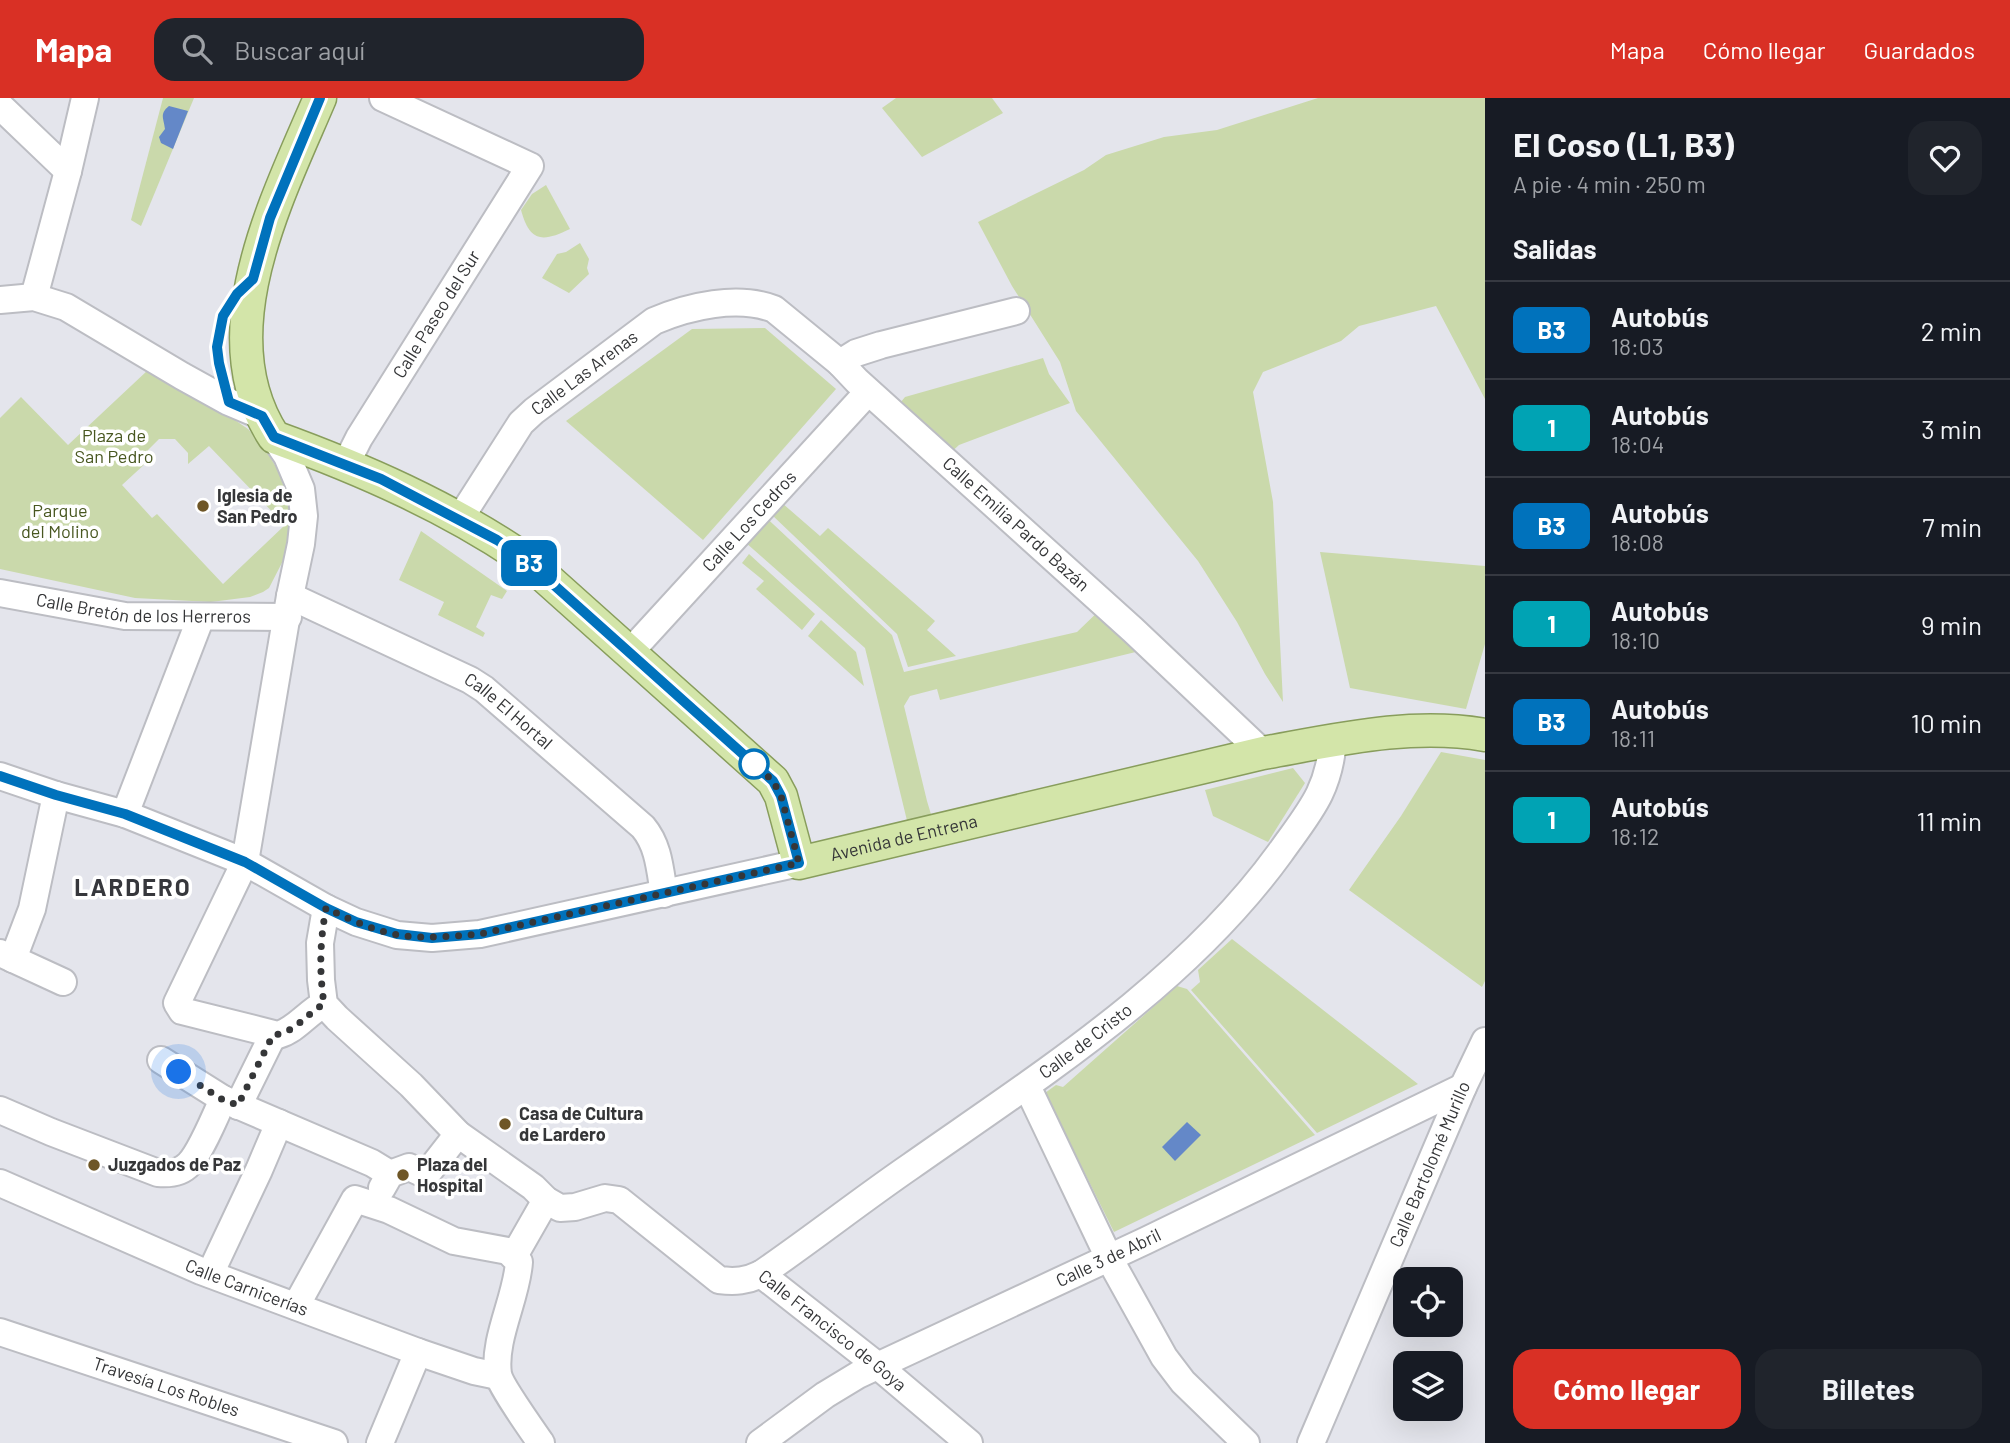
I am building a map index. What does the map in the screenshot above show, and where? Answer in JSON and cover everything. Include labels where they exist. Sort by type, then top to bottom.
[{"type":"main road","points":[[320,98],[270,218],[253,279],[248,318],[248,367],[268,427],[381,479],[497,540],[526,560],[773,781],[781,796],[799,863]]},
{"type":"main road","name":"Avenida de Entrena","points":[[799,863],[1263,753],[1333,740],[1429,729],[1485,735]]},
{"type":"street","points":[[34,297],[85,98]]},
{"type":"street","name":"Calle Paseo del Sur","points":[[346,464],[366,427],[530,166],[383,98]]},
{"type":"street","points":[[0,106],[68,171]]},
{"type":"street","points":[[0,300],[34,297],[54,302],[229,402],[268,427],[297,477],[303,502],[302,544],[245,862],[177,1003],[183,1011],[273,1035],[291,1030],[306,1015],[324,1004]]},
{"type":"street","name":"Calle Las Arenas","points":[[459,520],[521,423],[654,321],[676,312],[702,307],[744,302],[762,304]]},
{"type":"street","name":"Calle Emilia Pardo Bazán","points":[[762,304],[774,309],[840,363],[868,392],[1133,630],[1263,753]]},
{"type":"street","points":[[840,363],[856,353],[881,345],[1016,311]]},
{"type":"street","name":"Calle Los Cedros","points":[[630,652],[868,392]]},
{"type":"street","name":"Calle Bretón de los Herreros","points":[[0,593],[125,616],[201,617],[289,607]]},
{"type":"street","name":"Calle El Hortal","points":[[289,607],[470,680],[484,689],[643,827],[652,838],[657,851],[664,894]]},
{"type":"street","points":[[125,814],[201,617]]},
{"type":"street","name":"Calle de Cristo","points":[[761,1274],[1027,1086],[1074,1051],[1191,954],[1256,886],[1311,810],[1324,786],[1331,762],[1333,740]]},
{"type":"street","name":"Avenida de Entrena","points":[[0,776],[125,814],[245,862],[356,922],[397,934],[432,938],[480,934],[799,863]]},
{"type":"street","points":[[56,795],[32,909],[7,956],[63,982]]},
{"type":"street","points":[[326,908],[320,943],[324,1004],[411,1085],[458,1134],[539,1193],[514,1256]]},
{"type":"street","points":[[0,1110],[158,1173],[177,1172],[189,1164],[273,1035]]},
{"type":"street","name":"Calle Bartolomé Murillo","points":[[1311,1443],[1485,1041]]},
{"type":"street","points":[[161,1060],[231,1102],[372,1163],[390,1174]]},
{"type":"street","points":[[1027,1086],[1109,1258],[1172,1370],[1246,1443]]},
{"type":"street","name":"Calle 3 de Abril","points":[[760,1443],[834,1389],[878,1366],[1463,1087]]},
{"type":"street","points":[[210,1274],[279,1123]]},
{"type":"street","points":[[371,1204],[390,1174],[409,1167],[426,1175],[458,1134]]},
{"type":"street","name":"Calle Carnicerías","points":[[0,1183],[210,1274],[418,1352],[474,1371],[498,1376]]},
{"type":"street","name":"Calle Francisco de Goya","points":[[539,1193],[560,1208],[575,1207],[606,1198],[619,1200],[719,1280],[734,1282],[761,1274],[878,1366],[969,1443]]},
{"type":"street","points":[[296,1306],[355,1199],[454,1241],[508,1251],[519,1262],[518,1275],[501,1341],[498,1376],[541,1443]]},
{"type":"street","name":"Travesía Los Robles","points":[[0,1332],[334,1443]]},
{"type":"street","points":[[380,1443],[418,1352]]},
{"type":"green space","points":[[163,98],[194,98],[141,226],[131,220]]},
{"type":"green space","points":[[896,98],[992,98],[1003,113],[922,157],[882,108]]},
{"type":"green space","points":[[1318,98],[1485,98],[1485,399],[1436,306],[1359,326],[1341,341],[1263,372],[1253,392],[1273,502],[1283,702],[1198,561],[1076,411],[1060,362],[1012,286],[978,222],[1084,170],[1106,155],[1164,137],[1217,130]]},
{"type":"green space","points":[[546,185],[570,229],[552,236],[539,237],[529,229],[521,210],[532,194]]},
{"type":"green space","points":[[580,243],[589,259],[589,274],[569,293],[542,278],[557,254]]},
{"type":"green space","points":[[765,328],[836,389],[703,540],[566,421],[692,329]]},
{"type":"green space","points":[[1043,358],[1049,374],[1070,403],[959,445],[947,456],[896,408],[905,397]]},
{"type":"green space","name":"Parque del Molino","points":[[148,370],[248,429],[278,470],[287,495],[292,529],[287,553],[269,588],[250,597],[211,602],[135,598],[0,569],[0,418],[21,397],[68,445]],"holes":[[[159,439],[175,439],[188,453],[188,464],[209,446],[285,525],[223,584],[157,514],[152,518],[122,485],[147,462],[148,450]]]},
{"type":"green space","points":[[782,503],[820,536],[828,528],[935,621],[927,630],[956,656],[908,667],[897,634],[772,515]]},
{"type":"green space","points":[[758,510],[892,635],[904,672],[1077,632],[1105,605],[1152,648],[940,700],[937,689],[910,696],[904,706],[936,831],[911,837],[865,648],[737,535]]},
{"type":"green space","points":[[421,531],[507,591],[502,599],[491,595],[476,627],[485,633],[483,637],[438,615],[444,602],[399,580]]},
{"type":"green space","points":[[1320,552],[1485,566],[1485,644],[1466,709],[1350,688]]},
{"type":"green space","points":[[749,554],[815,614],[802,630],[756,589],[764,581],[742,563]]},
{"type":"green space","points":[[821,620],[856,652],[864,686],[808,636]]},
{"type":"green space","points":[[1441,752],[1485,760],[1485,981],[1482,987],[1349,890],[1401,816]]},
{"type":"green space","points":[[1293,768],[1305,783],[1268,842],[1213,816],[1205,790]]},
{"type":"green space","points":[[1232,939],[1418,1084],[1317,1133],[1191,990],[1200,982],[1198,970]]},
{"type":"green space","points":[[1177,986],[1187,989],[1315,1135],[1114,1232],[1045,1093],[1056,1085],[1063,1087]]},
{"type":"water","points":[[169,106],[188,111],[173,149],[161,143],[159,137],[165,129],[163,114]]},
{"type":"water","points":[[1187,1122],[1201,1135],[1175,1161],[1162,1147]]},
{"type":"bus line","name":"B3","points":[[0,776],[125,814],[245,862],[356,922],[397,934],[432,938],[480,934],[799,863],[781,796],[773,781],[526,560],[497,540],[381,479],[274,437],[262,416],[229,402],[217,347],[223,316],[237,294],[253,279],[270,218],[320,98]]},
{"type":"place","name":"Iglesia de San Pedro","points":[[203,506]]},
{"type":"place","name":"Casa de Cultura de Lardero","points":[[505,1124]]},
{"type":"place","name":"Juzgados de Paz","points":[[94,1165]]},
{"type":"place","name":"Plaza del Hospital","points":[[403,1175]]},
{"type":"district","name":"LARDERO","points":[[133,888]]},
{"type":"route","points":[[179,1072],[223,1100],[238,1105],[273,1035],[291,1030],[306,1015],[324,1004],[320,943],[326,908],[356,922],[397,934],[432,938],[480,934],[799,863],[781,796],[773,781],[754,764]]},
{"type":"park label","name":"Plaza de San Pedro","points":[[114,446]]}]
